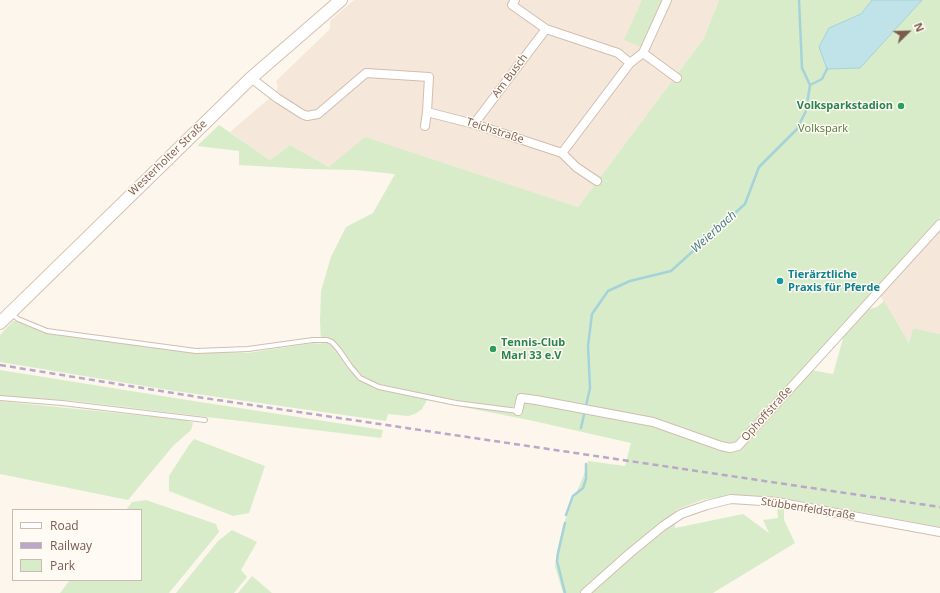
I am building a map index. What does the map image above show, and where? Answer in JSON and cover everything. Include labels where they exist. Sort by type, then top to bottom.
[{"type":"main road","name":"Westerholter Straße","points":[[0,323],[251,78],[341,0]]},
{"type":"street","points":[[562,153],[630,63],[643,53],[667,0]]},
{"type":"street","points":[[514,3],[546,29],[618,53],[630,63]]},
{"type":"street","name":"Am Busch","points":[[474,124],[546,29]]},
{"type":"street","points":[[643,53],[677,78]]},
{"type":"street","points":[[251,78],[277,98],[302,114],[308,116],[318,114],[366,73],[429,77],[425,126]]},
{"type":"street","name":"Teichstraße","points":[[427,112],[474,124],[562,153],[576,166],[597,181]]},
{"type":"street","name":"Ophoffstraße","points":[[518,411],[521,398],[653,422],[721,446],[730,448],[738,446],[940,224]]},
{"type":"street","name":"Stübbenfeldstraße","points":[[585,593],[662,526],[687,512],[731,499],[777,502],[940,532]]},
{"type":"lane","points":[[10,313],[18,319],[47,331],[196,351],[248,349],[313,340],[328,340],[332,342],[339,350],[360,378],[379,387],[456,403],[518,411]]},
{"type":"lane","points":[[0,398],[62,403],[205,420]]},
{"type":"shaded area","points":[[354,0],[719,0],[704,38],[578,207],[407,151],[329,167],[290,145],[270,160],[230,132],[276,91],[278,86],[276,81],[330,29],[330,21]]},
{"type":"shaded area","points":[[940,217],[940,334],[913,328],[909,343],[876,289]]},
{"type":"green space","points":[[642,0],[664,0],[643,48],[624,40]]},
{"type":"green space","name":"Volkspark","points":[[719,0],[940,0],[940,217],[734,445],[811,370],[833,374],[844,335],[869,309],[877,307],[884,301],[909,343],[913,328],[940,334],[940,527],[783,498],[728,496],[702,500],[676,510],[675,528],[743,514],[769,533],[763,520],[778,518],[777,506],[784,507],[784,520],[795,543],[713,593],[563,593],[555,566],[557,552],[563,525],[585,472],[588,461],[625,466],[631,443],[529,420],[427,400],[422,409],[415,414],[408,416],[388,414],[386,421],[168,390],[0,362],[0,335],[13,321],[31,321],[52,330],[194,349],[247,353],[313,343],[321,344],[321,291],[331,257],[346,227],[373,213],[395,174],[355,170],[239,165],[239,151],[197,146],[219,125],[270,160],[290,145],[329,167],[365,137],[578,207],[704,38]]},
{"type":"green space","points":[[0,370],[383,430],[381,438],[75,401],[0,396]]},
{"type":"green space","points":[[0,401],[184,420],[193,423],[191,430],[173,446],[128,500],[0,474]]},
{"type":"green space","points":[[194,439],[265,466],[249,513],[233,516],[169,491],[169,476]]},
{"type":"green space","points":[[146,500],[216,524],[219,532],[169,593],[60,593],[69,581],[142,581],[142,509],[127,509],[132,502]]},
{"type":"green space","points":[[232,530],[257,542],[241,570],[247,577],[234,593],[176,593],[218,541]]},
{"type":"green space","points":[[252,576],[272,593],[238,593]]},
{"type":"water","points":[[872,0],[922,0],[860,68],[827,69],[819,47],[829,28],[861,14]]},
{"type":"waterway","name":"Weierbach","points":[[581,428],[590,388],[588,346],[592,314],[608,291],[630,281],[671,271],[745,204],[759,167],[797,129],[806,111],[810,85],[802,68],[799,0]]},
{"type":"waterway","points":[[810,85],[822,79],[827,69]]},
{"type":"waterway","name":"Weierbach","points":[[566,515],[573,496],[583,488],[586,479],[586,464]]},
{"type":"waterway","name":"Weierbach","points":[[565,523],[557,561],[565,593]]},
{"type":"railway","points":[[0,365],[204,398],[940,507]]},
{"type":"place","name":"Volksparkstadion","points":[[901,106]]},
{"type":"place","name":"Tierärztliche Praxis für Pferde","points":[[780,281]]},
{"type":"place","name":"Tennis-Club Marl 33 e.V","points":[[493,349]]}]
